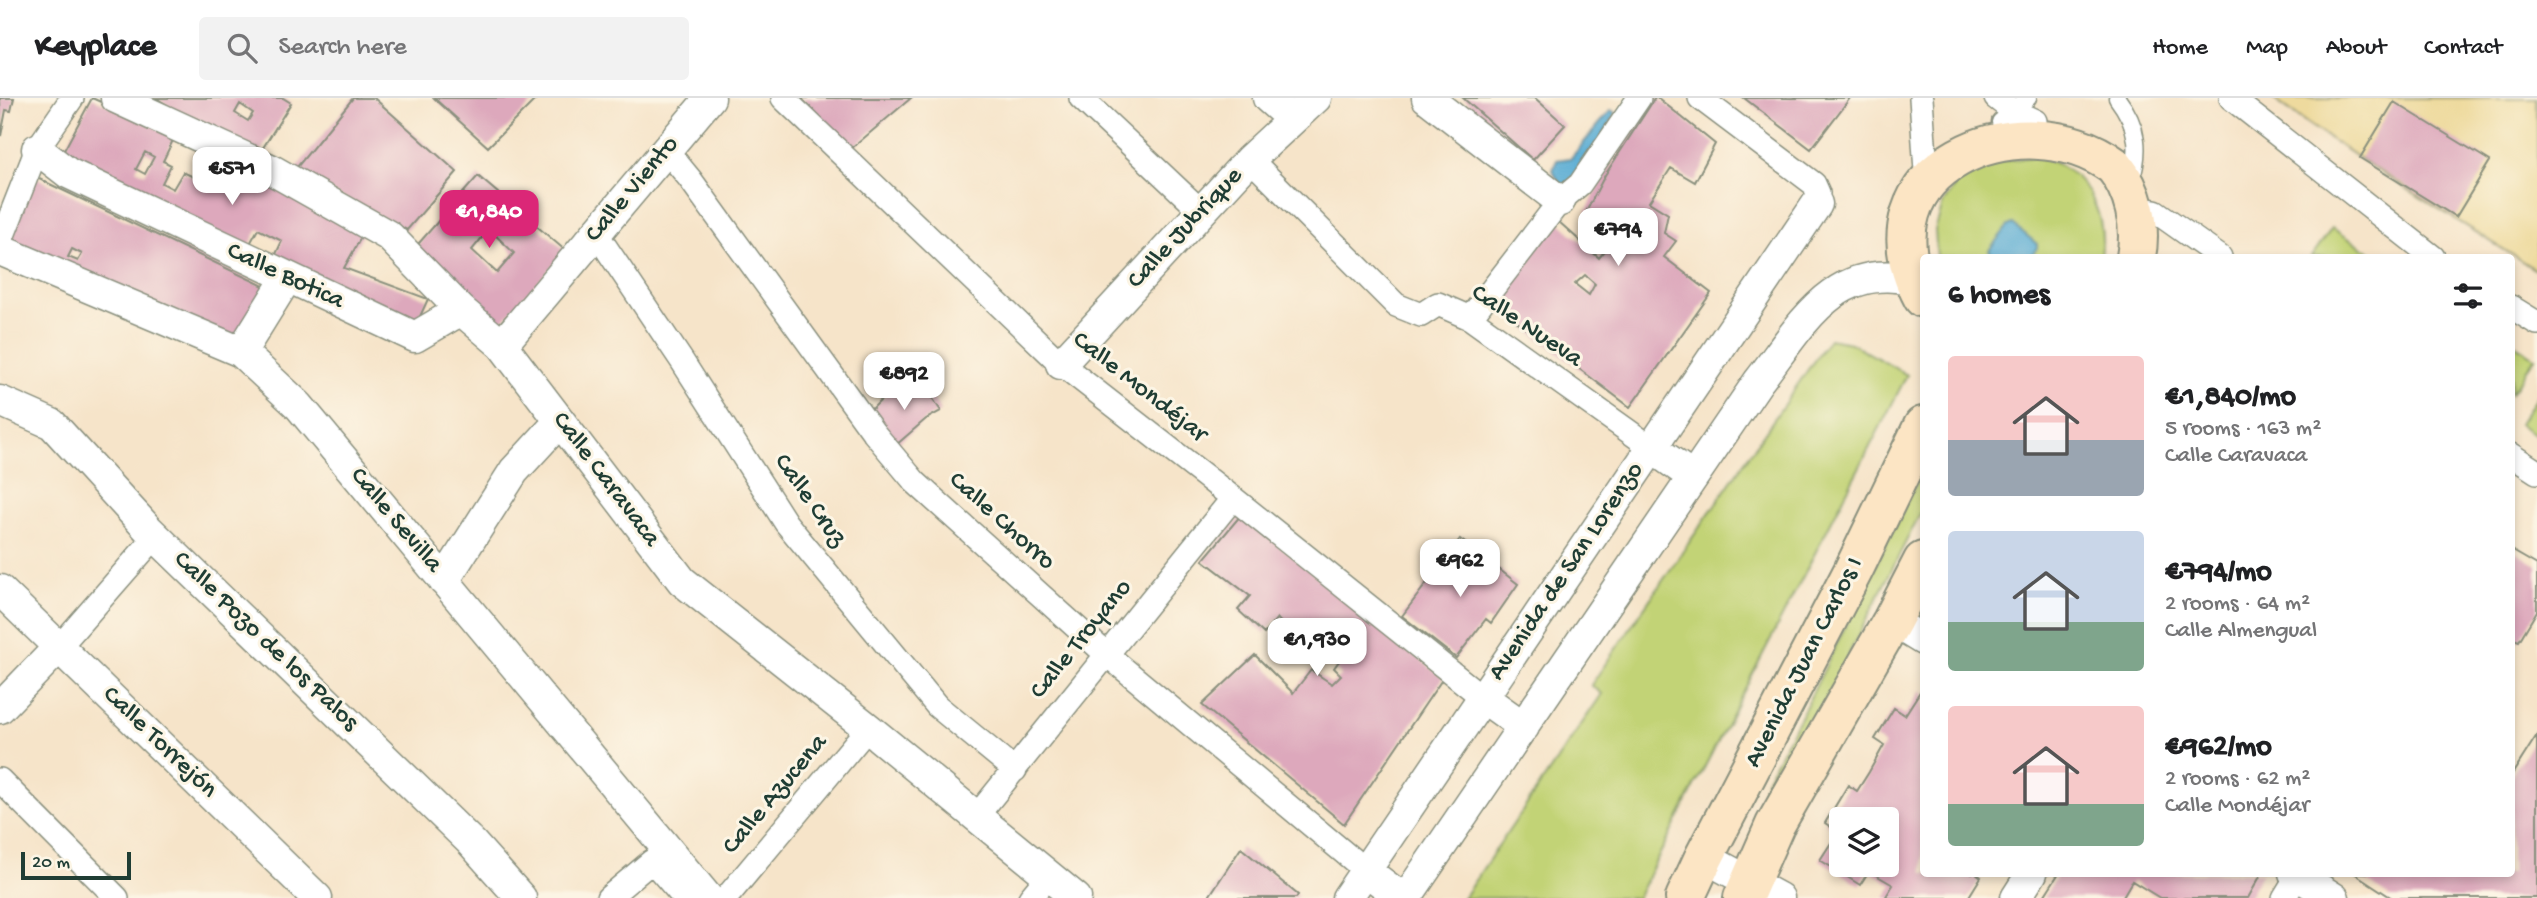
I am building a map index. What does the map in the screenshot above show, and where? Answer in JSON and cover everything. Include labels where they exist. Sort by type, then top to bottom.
[{"type":"main road","points":[[1919,289],[1907,253],[1906,224],[1913,196],[1926,171],[1946,148],[2014,110],[2074,133],[2091,143],[2119,173],[2131,199],[2138,230],[2136,254]]},
{"type":"main road","name":"Avenida Juan Carlos I","points":[[1685,898],[1853,571],[1920,432]]},
{"type":"main road","name":"Avenida Juan Carlos I","points":[[1758,892],[1775,825],[1908,631],[1920,575]]},
{"type":"street","points":[[0,243],[37,149],[72,98]]},
{"type":"street","name":"Calle Caravaca","points":[[116,98],[272,170],[389,236],[461,310],[502,345],[682,581],[1076,898]]},
{"type":"street","name":"Calle Viento","points":[[502,345],[710,98]]},
{"type":"street","name":"Calle Mondéjar","points":[[783,98],[1061,364],[1482,697]]},
{"type":"street","points":[[1081,98],[1202,211]]},
{"type":"street","points":[[1268,98],[1292,119]]},
{"type":"street","name":"Calle Jubrique","points":[[1061,364],[1250,159],[1316,98]]},
{"type":"street","points":[[1427,98],[1560,201]]},
{"type":"street","points":[[1469,318],[1560,201],[1580,184],[1639,98]]},
{"type":"street","points":[[1700,98],[1814,184],[1818,193],[1817,204]]},
{"type":"street","points":[[1921,98],[1926,171]]},
{"type":"street","points":[[2231,98],[2429,254]]},
{"type":"street","name":"Calle Botica","points":[[37,149],[68,173],[415,337],[461,310]]},
{"type":"street","name":"Calle Chorro","points":[[667,151],[874,433],[915,482],[1106,654],[1365,870]]},
{"type":"street","name":"Calle Nueva","points":[[1250,159],[1396,305],[1421,315],[1438,304],[1469,318],[1653,448]]},
{"type":"street","points":[[2131,199],[2155,211],[2216,254]]},
{"type":"street","name":"Avenida de San Lorenzo","points":[[1347,898],[1817,204]]},
{"type":"street","name":"Calle Cruz","points":[[596,233],[786,523],[937,706],[1015,770]]},
{"type":"street","name":"Calle Sevilla","points":[[0,250],[241,352],[299,407],[444,581],[663,859],[708,898]]},
{"type":"street","name":"Avenida de San Lorenzo","points":[[1365,870],[1404,898],[1745,402],[1814,308],[1842,286],[1880,275],[1919,289]]},
{"type":"street","points":[[241,352],[287,278]]},
{"type":"street","points":[[2515,309],[2537,323]]},
{"type":"street","points":[[1718,351],[1732,362],[1740,373],[1745,402]]},
{"type":"street","name":"Calle Pozo de los Palos","points":[[0,401],[52,424],[156,536],[472,843],[521,898]]},
{"type":"street","points":[[444,581],[514,471],[560,421]]},
{"type":"street","name":"Avenida de San Lorenzo","points":[[1653,448],[1693,477]]},
{"type":"street","points":[[2515,458],[2537,472]]},
{"type":"street","name":"Calle Troyano","points":[[976,817],[1233,498]]},
{"type":"street","points":[[0,708],[60,646],[156,536]]},
{"type":"street","name":"Calle Torrejón","points":[[0,590],[317,898]]},
{"type":"street","name":"Avenida de San Lorenzo","points":[[1482,697],[1524,727]]},
{"type":"street","name":"Calle Azucena","points":[[726,898],[868,728]]},
{"type":"street","points":[[0,780],[117,898]]},
{"type":"street","points":[[1704,857],[1758,892]]},
{"type":"street","points":[[608,898],[652,861],[663,859]]},
{"type":"street","points":[[617,898],[663,859]]},
{"type":"street","points":[[663,859],[684,898]]},
{"type":"street","points":[[1030,898],[1049,875]]},
{"type":"street","points":[[2016,898],[2029,877]]},
{"type":"street","points":[[2292,882],[2334,898]]},
{"type":"lane","points":[[2118,98],[2126,110],[2138,145],[2131,199]]},
{"type":"green space","points":[[2035,156],[2061,166],[2072,174],[2082,183],[2095,206],[2102,231],[2101,254],[1937,254],[1935,230],[1943,204],[1958,181],[1979,165]]},
{"type":"green space","points":[[2332,228],[2373,254],[2313,254]]},
{"type":"green space","points":[[1829,339],[1851,343],[1907,375],[1637,898],[1463,898],[1602,694],[1591,685]]},
{"type":"green space","points":[[2515,344],[2535,357],[2515,387]]},
{"type":"green space","points":[[2537,396],[2537,436],[2519,424]]},
{"type":"green space","points":[[1920,482],[1920,514],[1786,778],[1769,798],[1764,795],[1763,790],[1767,778],[1807,704],[1916,483]]},
{"type":"sand","points":[[2272,98],[2537,98],[2537,271],[2515,257],[2515,254],[2510,254]]},
{"type":"water","points":[[1611,110],[1616,113],[1578,180],[1560,185],[1553,170],[1557,160],[1571,158]]},
{"type":"water","points":[[2013,224],[2037,244],[2032,254],[1992,254],[1989,250],[2008,226]]},
{"type":"building","points":[[0,98],[14,98],[11,111],[6,110],[1,136]]},
{"type":"building","points":[[92,98],[175,136],[163,161],[171,165],[162,183],[173,189],[183,172],[200,180],[215,154],[364,232],[344,268],[428,299],[416,325],[271,265],[282,241],[258,229],[246,251],[61,156]],"holes":[[[145,152],[154,157],[145,174],[136,169]]]},
{"type":"building","points":[[156,98],[283,98],[291,103],[256,159]],"holes":[[[240,104],[253,113],[248,121],[235,113]]]},
{"type":"building","points":[[353,98],[374,98],[457,172],[407,230],[293,172]]},
{"type":"building","points":[[434,98],[537,98],[488,147]]},
{"type":"building","points":[[801,98],[911,98],[851,149]]},
{"type":"building","points":[[1463,98],[1535,98],[1565,125],[1533,160]]},
{"type":"building","points":[[1655,98],[1715,144],[1695,182],[1671,168],[1649,202],[1668,214],[1664,233],[1676,241],[1664,257],[1711,293],[1630,407],[1493,304],[1558,221],[1599,258],[1624,228],[1586,212],[1605,175]],"holes":[[[1585,275],[1595,284],[1589,295],[1575,284]]]},
{"type":"building","points":[[1744,98],[1850,98],[1811,149]]},
{"type":"building","points":[[2394,102],[2490,161],[2456,217],[2360,158]]},
{"type":"building","points":[[478,176],[566,251],[499,324],[412,251]],"holes":[[[489,229],[514,253],[497,273],[472,250]]]},
{"type":"building","points":[[35,177],[272,290],[241,346],[9,242]],"holes":[[[72,249],[82,254],[78,261],[68,257]]]},
{"type":"building","points":[[920,380],[941,411],[926,419],[896,445],[869,412],[891,390],[898,398]]},
{"type":"building","points":[[1241,515],[1443,678],[1344,824],[1202,705],[1255,655],[1293,693],[1311,670],[1332,684],[1341,675],[1334,668],[1342,657],[1322,644],[1310,656],[1277,618],[1264,634],[1238,610],[1250,596],[1203,560]]},
{"type":"building","points":[[1460,539],[1518,584],[1491,623],[1486,619],[1456,658],[1402,616]]},
{"type":"building","points":[[2515,552],[2537,565],[2537,611],[2519,641],[2515,640]]},
{"type":"building","points":[[1920,692],[1920,877],[1981,877],[1968,898],[1885,898],[1893,885],[1879,877],[1899,877],[1899,807],[1835,807],[1848,785],[1857,791],[1869,772],[1884,745],[1875,739],[1894,708],[1905,715]]},
{"type":"building","points":[[2537,735],[2537,898],[2392,898],[2360,877],[2515,877],[2515,770]]},
{"type":"building","points":[[1829,846],[1829,866],[1820,860]]},
{"type":"building","points":[[1241,848],[1298,895],[1296,898],[1208,898]]},
{"type":"building","points":[[1847,877],[1865,877],[1860,885]]},
{"type":"building","points":[[2056,877],[2260,877],[2248,898],[2160,898],[2132,881],[2122,898],[2043,898]]}]
